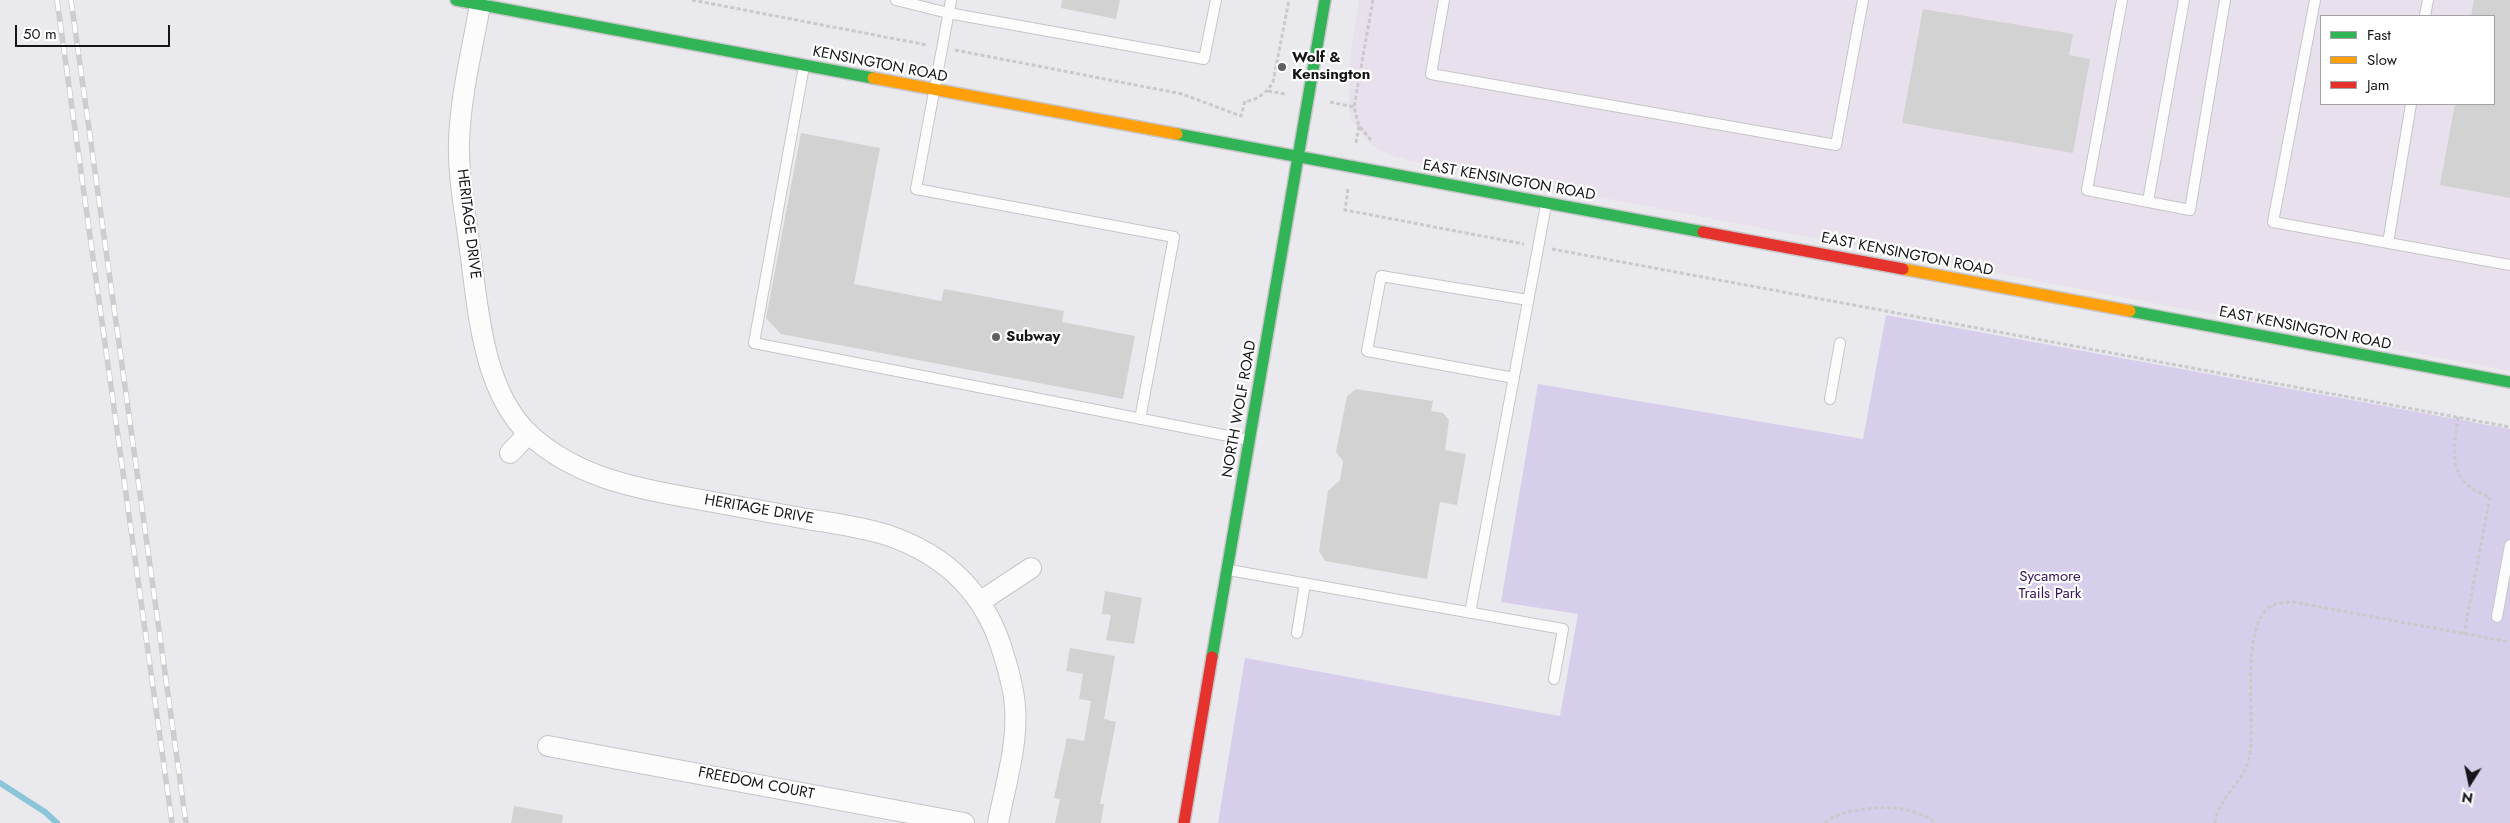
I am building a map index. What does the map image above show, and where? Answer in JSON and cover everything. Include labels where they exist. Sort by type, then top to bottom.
[{"type":"main road","name":"KENSINGTON ROAD","points":[[456,0],[480,2],[804,66],[1298,158]]},
{"type":"main road","name":"NORTH WOLF ROAD","points":[[1184,823],[1325,0]]},
{"type":"main road","name":"EAST KENSINGTON ROAD","points":[[1298,158],[2510,382]]},
{"type":"street","name":"HERITAGE DRIVE","points":[[480,2],[460,120],[461,181],[486,350],[499,388],[513,413],[528,434],[574,466],[620,483],[888,535],[941,562],[962,579],[980,600],[999,638],[1011,679],[1016,708],[1014,733],[998,823]]},
{"type":"street","points":[[510,453],[528,434]]},
{"type":"street","points":[[980,600],[1031,568]]},
{"type":"street","name":"FREEDOM COURT","points":[[548,746],[964,823]]},
{"type":"lane","points":[[896,0],[948,13],[1204,59],[1216,0]]},
{"type":"lane","points":[[951,0],[916,189],[1174,237],[1140,419]]},
{"type":"lane","points":[[1444,0],[1431,74],[1836,145],[1863,0]]},
{"type":"lane","points":[[2122,0],[2087,190],[2190,210],[2225,0]]},
{"type":"lane","points":[[2148,201],[2184,0]]},
{"type":"lane","points":[[2315,0],[2272,222],[2510,265]]},
{"type":"lane","points":[[2425,15],[2428,0]]},
{"type":"lane","points":[[804,66],[754,342],[1250,440]]},
{"type":"lane","points":[[2388,243],[2411,105]]},
{"type":"lane","points":[[1470,613],[1546,204]]},
{"type":"lane","points":[[1514,378],[1367,351],[1381,276],[1528,300]]},
{"type":"lane","points":[[1830,399],[1840,343]]},
{"type":"lane","points":[[2497,617],[2510,545]]},
{"type":"lane","points":[[1228,570],[1563,629],[1554,679]]},
{"type":"lane","points":[[1296,633],[1305,583]]},
{"type":"path","points":[[692,0],[1182,94],[1241,116],[1245,101],[1251,102],[1268,91],[1273,82],[1288,0]]},
{"type":"path","points":[[1371,140],[1359,126],[1354,107],[1373,0]]},
{"type":"path","points":[[1345,210],[2510,427]]},
{"type":"path","points":[[2458,418],[2454,465],[2464,482],[2478,493],[2490,497],[2464,634]]},
{"type":"path","points":[[2215,823],[2216,814],[2224,796],[2238,779],[2249,760],[2252,734],[2249,700],[2254,637],[2261,617],[2273,605],[2293,602],[2510,642]]},
{"type":"path","points":[[1825,823],[1846,812],[1896,808],[1925,815],[1936,823]]},
{"type":"shaded area","points":[[1359,0],[2510,0],[2510,371],[1410,161],[1389,155],[1369,143],[1351,120],[1349,110],[1350,57]]},
{"type":"green space","name":"Sycamore Trails Park","points":[[1886,315],[2510,429],[2510,823],[1218,823],[1245,658],[1560,716],[1578,614],[1501,602],[1538,384],[1863,439]]},
{"type":"building","points":[[1062,0],[1120,0],[1116,19],[1061,8]]},
{"type":"building","points":[[2474,0],[2510,0],[2510,198],[2440,185],[2455,105],[2495,105],[2495,15],[2471,15]]},
{"type":"building","points":[[1923,9],[2073,34],[2069,55],[2090,59],[2073,153],[1902,123]]},
{"type":"building","points":[[801,133],[880,148],[854,284],[941,301],[944,289],[1064,311],[1062,322],[1135,336],[1123,399],[781,334],[766,318]]},
{"type":"building","points":[[1356,389],[1433,401],[1431,411],[1443,413],[1449,420],[1445,450],[1466,454],[1457,505],[1440,502],[1427,579],[1325,561],[1319,551],[1328,491],[1340,480],[1343,461],[1336,452],[1347,396]]},
{"type":"building","points":[[1105,591],[1142,598],[1134,644],[1106,640],[1111,615],[1102,614]]},
{"type":"building","points":[[1070,648],[1115,656],[1104,719],[1116,722],[1100,804],[1104,804],[1101,823],[1055,823],[1060,799],[1054,798],[1067,738],[1084,741],[1091,701],[1079,699],[1083,674],[1066,671]]},
{"type":"building","points":[[514,806],[563,815],[562,823],[511,823]]},
{"type":"waterway","points":[[0,783],[45,812],[57,823]]},
{"type":"railway","points":[[57,0],[172,823]]},
{"type":"railway","points":[[71,0],[186,823]]},
{"type":"traffic: fast","points":[[456,0],[873,78]]},
{"type":"traffic: fast","points":[[1212,657],[1325,0]]},
{"type":"traffic: fast","points":[[1177,134],[1703,232]]},
{"type":"traffic: fast","points":[[2130,311],[2510,382]]},
{"type":"traffic: slow","points":[[873,78],[1177,134]]},
{"type":"traffic: slow","points":[[1903,269],[2130,311]]},
{"type":"traffic: jam","points":[[1703,232],[1903,269]]},
{"type":"traffic: jam","points":[[1184,823],[1212,657]]},
{"type":"place","name":"Wolf & Kensington","points":[[1282,67]]},
{"type":"place","name":"Subway","points":[[996,337]]}]
